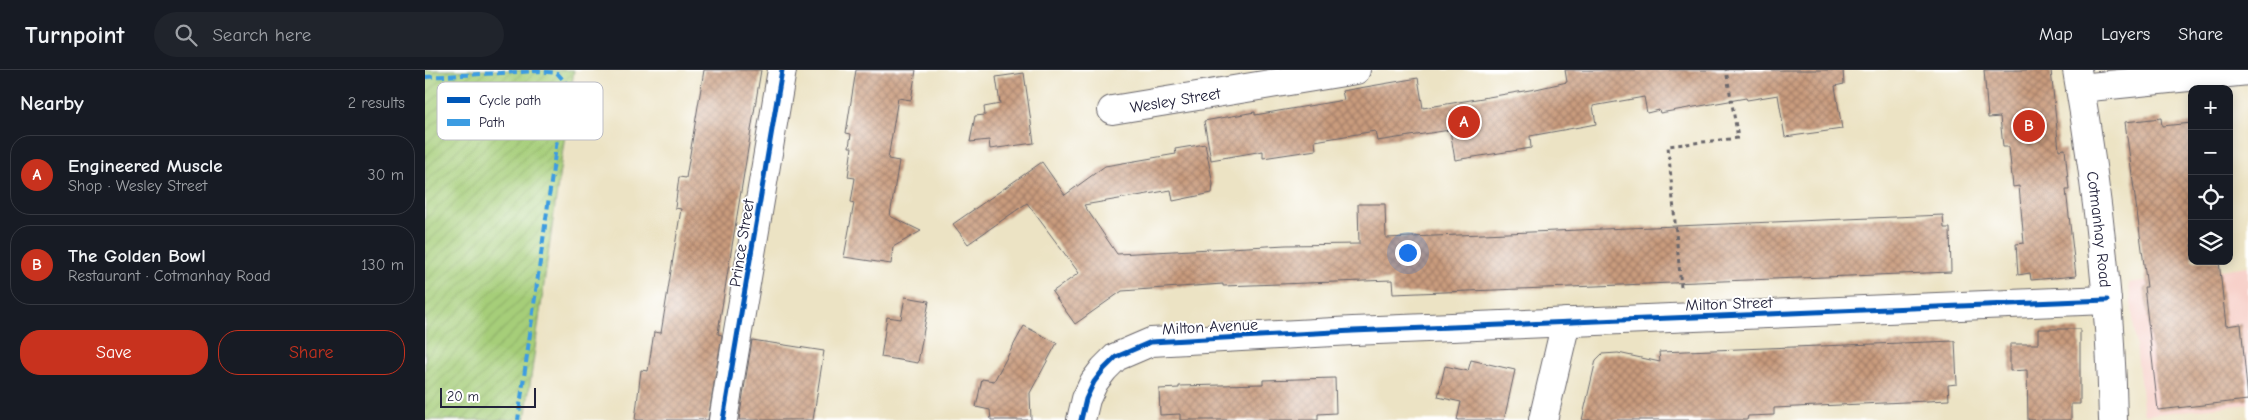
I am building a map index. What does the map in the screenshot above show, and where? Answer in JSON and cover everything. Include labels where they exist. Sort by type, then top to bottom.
[{"type":"street","name":"Prince Street","points":[[723,420],[782,70]]},
{"type":"street","name":"Wesley Street","points":[[1112,110],[1356,70]]},
{"type":"street","points":[[2079,79],[2248,70]]},
{"type":"street","name":"Cotmanhay Road","points":[[2079,79],[2098,215],[2107,300],[2113,420]]},
{"type":"street","name":"Milton Street","points":[[1353,331],[2107,300]]},
{"type":"street","points":[[1543,420],[1566,322]]},
{"type":"street","name":"Milton Avenue","points":[[1081,420],[1086,399],[1094,382],[1104,369],[1116,357],[1151,342],[1353,331]]},
{"type":"path","points":[[1684,317],[1668,146],[1738,138],[1726,70]]},
{"type":"shaded area","points":[[2248,266],[2248,404],[2144,415],[2129,283]]},
{"type":"green space","points":[[425,70],[574,70],[572,82],[437,82],[437,140],[564,140],[525,420],[425,420]]},
{"type":"building","points":[[704,70],[761,70],[720,319],[718,334],[722,335],[708,420],[635,420],[641,370],[648,371],[654,332],[661,333],[681,209],[675,208],[679,177],[686,178]]},
{"type":"building","points":[[856,70],[916,70],[911,100],[898,98],[888,159],[899,161],[890,216],[921,231],[893,247],[891,264],[844,257],[854,203],[851,202],[855,178],[848,177],[852,147],[849,147],[851,134],[846,133]]},
{"type":"building","points":[[1565,70],[1843,70],[1844,84],[1835,86],[1842,129],[1785,137],[1778,95],[1747,100],[1746,98],[1660,113],[1659,110],[1647,113],[1644,97],[1593,106],[1596,124],[1530,136],[1531,148],[1455,160],[1450,130],[1377,141],[1375,131],[1315,141],[1316,150],[1263,158],[1263,151],[1211,160],[1204,121],[1255,112],[1255,115],[1344,100],[1342,91],[1418,78],[1423,108],[1567,82]]},
{"type":"building","points":[[1984,70],[2051,70],[2059,150],[2065,149],[2069,190],[2066,190],[2076,276],[2031,280],[2030,273],[2018,275],[2016,244],[2024,243],[2019,186],[2013,187],[2009,147],[2003,147],[2000,117],[1988,118]]},
{"type":"building","points":[[1024,73],[1034,143],[990,149],[989,140],[970,142],[975,116],[985,115],[984,107],[1000,104],[996,77]]},
{"type":"building","points":[[2161,118],[2162,126],[2188,123],[2188,265],[2219,265],[2226,326],[2241,324],[2248,400],[2158,410],[2144,287],[2147,287],[2125,122]]},
{"type":"building","points":[[1205,144],[1213,184],[1212,193],[1173,201],[1171,190],[1084,205],[1117,254],[1286,245],[1359,244],[1358,204],[1385,204],[1386,238],[1943,215],[1944,228],[1950,228],[1951,272],[1393,294],[1392,280],[1223,286],[1223,284],[1122,291],[1075,324],[1052,292],[1079,273],[1027,203],[968,244],[953,224],[1042,162],[1065,195],[1105,166],[1176,154],[1175,149]]},
{"type":"building","points":[[905,297],[929,301],[918,363],[881,357],[887,317],[901,319]]},
{"type":"building","points":[[1024,326],[1057,343],[1030,393],[1031,420],[991,420],[990,410],[976,407],[982,379],[994,381]]},
{"type":"building","points":[[2038,329],[2080,329],[2080,404],[2071,404],[2071,420],[2028,420],[2027,370],[2010,371],[2010,344],[2038,344]]},
{"type":"building","points":[[752,340],[824,351],[813,420],[739,420]]},
{"type":"building","points":[[1955,341],[1957,384],[1948,385],[1949,400],[1774,408],[1774,415],[1748,416],[1747,420],[1582,420],[1596,360],[1602,354],[1618,353],[1660,362],[1659,352]]},
{"type":"building","points":[[1471,360],[1515,370],[1504,420],[1457,420],[1461,402],[1438,397],[1445,366],[1468,371]]},
{"type":"building","points":[[1335,378],[1336,413],[1318,414],[1318,420],[1180,420],[1180,414],[1160,415],[1159,389],[1179,388],[1179,386],[1263,384],[1263,380]]},
{"type":"marked path","points":[[425,77],[538,71],[557,73],[565,82]]},
{"type":"marked path","points":[[518,420],[557,140]]},
{"type":"cycle path","points":[[723,420],[782,70]]},
{"type":"cycle path","points":[[1081,420],[1086,399],[1094,382],[1104,369],[1116,357],[1151,342],[1353,331],[2107,300]]},
{"type":"place","name":"Engineered Muscle","points":[[1464,122]]},
{"type":"place","name":"The Golden Bowl","points":[[2029,126]]}]
